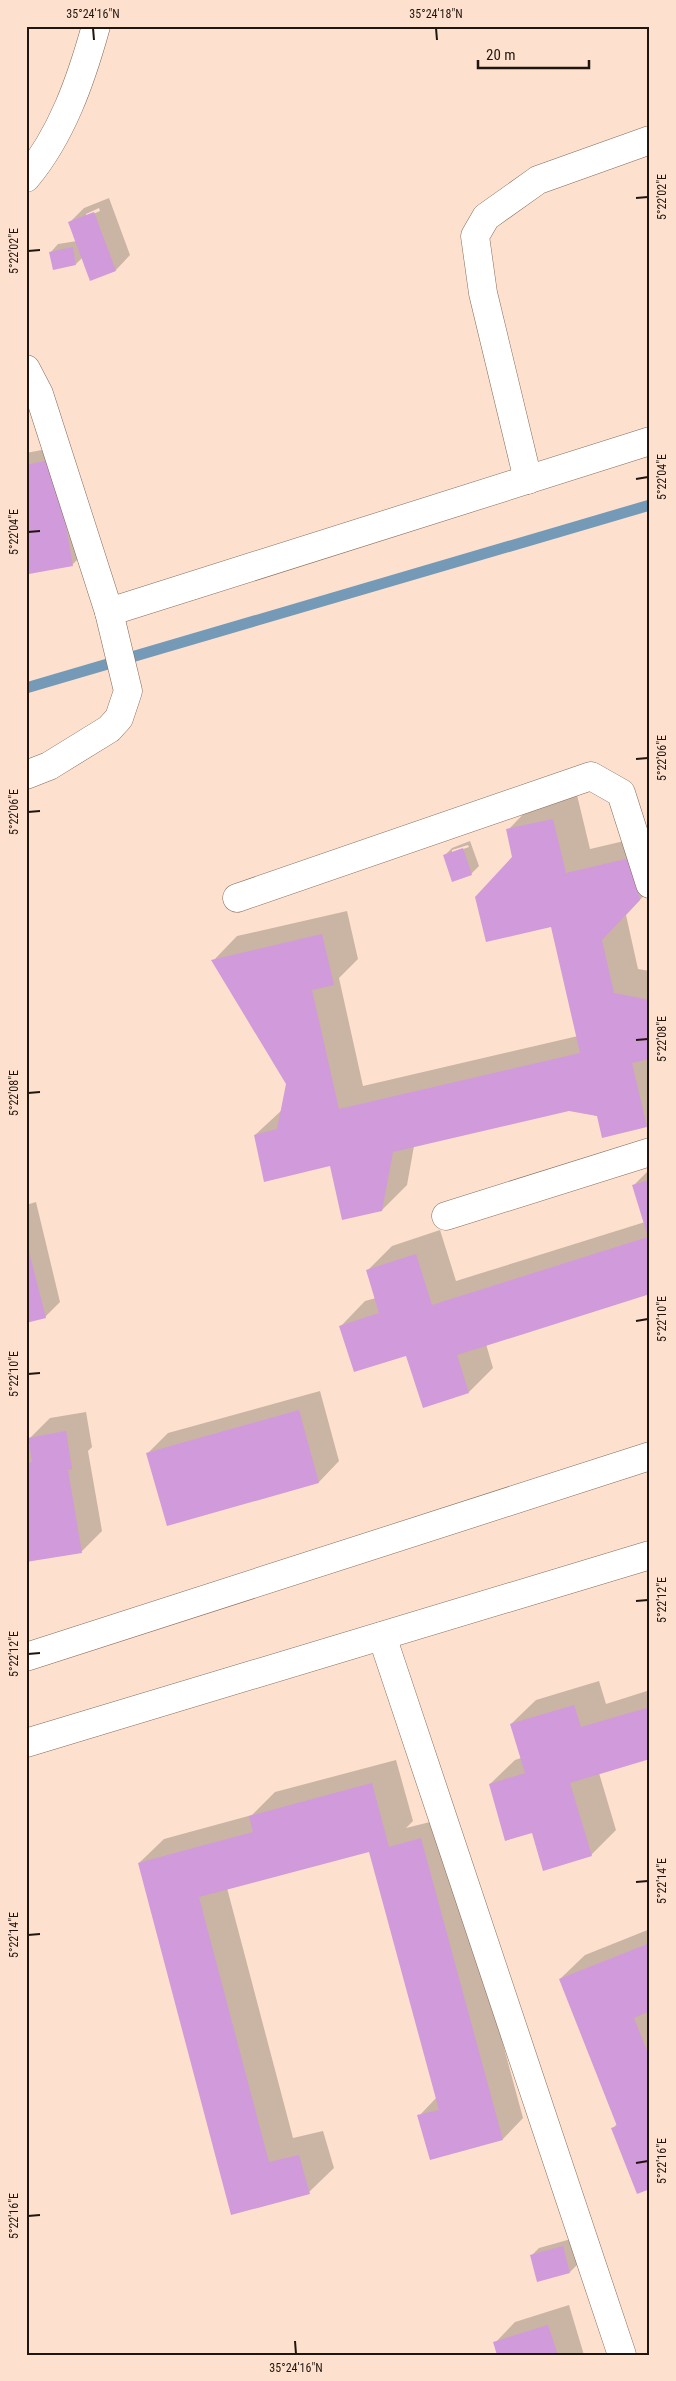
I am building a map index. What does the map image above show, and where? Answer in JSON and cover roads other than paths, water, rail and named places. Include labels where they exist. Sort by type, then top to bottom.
[{"type":"street","points":[[26,178],[40,162],[58,128],[82,75],[96,26]]},
{"type":"street","points":[[528,480],[483,294],[475,236],[486,217],[538,180],[650,140]]},
{"type":"street","points":[[26,369],[40,394],[109,612],[126,676],[128,691],[125,705],[119,718],[109,729],[49,766],[26,775]]},
{"type":"street","points":[[109,612],[650,440]]},
{"type":"street","points":[[236,898],[591,776],[621,793],[650,884]]},
{"type":"street","points":[[446,1216],[650,1152]]},
{"type":"street","points":[[26,1657],[650,1456]]},
{"type":"street","points":[[26,1743],[650,1555]]},
{"type":"street","points":[[382,1636],[622,2355]]},
{"type":"waterway","points":[[26,688],[650,505]]}]
